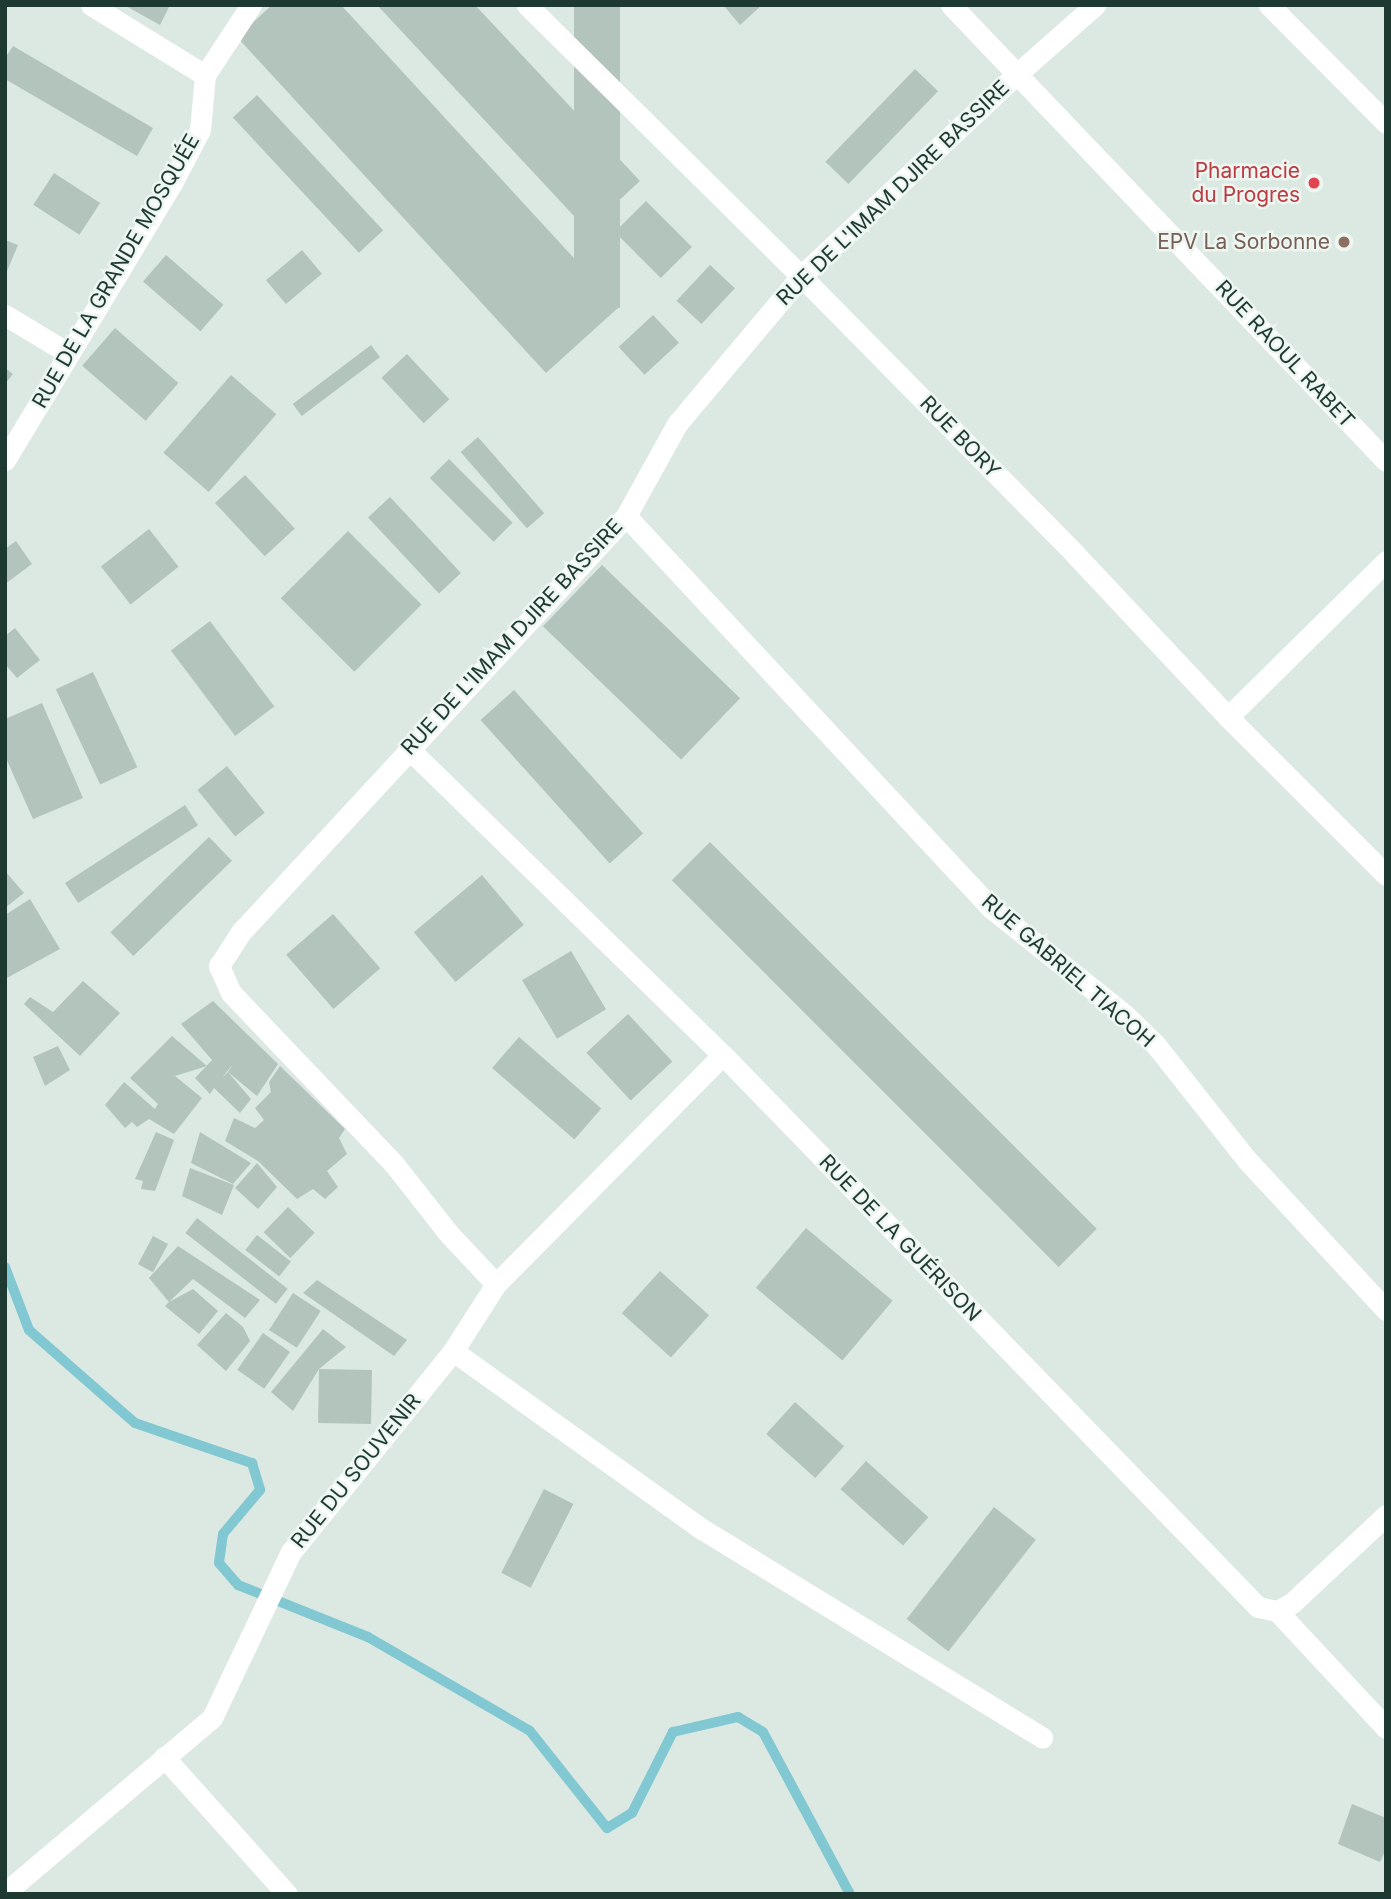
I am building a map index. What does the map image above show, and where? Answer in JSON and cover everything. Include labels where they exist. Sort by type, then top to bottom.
[{"type":"street","points":[[91,5],[205,75]]},
{"type":"street","name":"RUE DE LA GRANDE MOSQUÉE","points":[[5,460],[172,183],[200,130],[205,75],[251,5]]},
{"type":"street","name":"RUE BORY","points":[[527,5],[801,276],[1074,553],[1228,717],[1386,875]]},
{"type":"street","name":"RUE RAOUL RABET","points":[[951,5],[1386,461]]},
{"type":"street","name":"RUE DE L'IMAM DJIRE BASSIRE","points":[[496,1284],[449,1234],[394,1164],[231,993],[219,966],[240,932],[408,748],[525,628],[626,516],[677,424],[801,276],[1018,73],[1095,5]]},
{"type":"street","points":[[1269,5],[1386,123]]},
{"type":"street","points":[[5,315],[68,353]]},
{"type":"street","name":"RUE GABRIEL TIACOH","points":[[626,516],[991,908],[1124,1014],[1155,1044],[1247,1160],[1386,1310]]},
{"type":"street","points":[[1228,717],[1386,561]]},
{"type":"street","name":"RUE DE LA GUÉRISON","points":[[408,748],[723,1055],[1258,1607],[1277,1611],[1386,1728]]},
{"type":"street","name":"RUE DU SOUVENIR","points":[[13,1894],[13,1886],[212,1718],[291,1552],[453,1351],[496,1284],[723,1055]]},
{"type":"street","points":[[453,1351],[702,1528],[1042,1737]]},
{"type":"street","points":[[1277,1611],[1292,1603],[1386,1515]]},
{"type":"street","points":[[164,1757],[287,1894]]},
{"type":"building","points":[[124,5],[170,5],[160,25]]},
{"type":"building","points":[[272,5],[341,5],[619,307],[546,373],[237,37]]},
{"type":"building","points":[[377,5],[475,5],[640,181],[587,230]]},
{"type":"building","points":[[574,5],[620,5],[620,308],[574,308]]},
{"type":"building","points":[[762,5],[740,25],[725,7]]},
{"type":"building","points":[[13,46],[153,128],[137,156],[5,79],[5,58]]},
{"type":"building","points":[[915,69],[938,91],[848,184],[825,162]]},
{"type":"building","points":[[257,95],[383,230],[359,253],[233,118]]},
{"type":"building","points":[[54,173],[100,203],[79,235],[33,205]]},
{"type":"building","points":[[646,201],[692,247],[661,278],[615,232]]},
{"type":"building","points":[[5,240],[18,245],[5,276]]},
{"type":"building","points":[[302,250],[322,274],[286,304],[266,280]]},
{"type":"building","points":[[166,255],[223,305],[200,331],[143,281]]},
{"type":"building","points":[[710,265],[735,288],[701,324],[677,301]]},
{"type":"building","points":[[653,315],[679,343],[645,375],[619,347]]},
{"type":"building","points":[[115,328],[178,383],[146,421],[82,366]]},
{"type":"building","points":[[371,345],[380,357],[302,416],[293,404]]},
{"type":"building","points":[[407,354],[449,399],[424,423],[381,378]]},
{"type":"building","points":[[5,368],[13,374],[5,384]]},
{"type":"building","points":[[231,375],[276,414],[209,492],[163,453]]},
{"type":"building","points":[[478,437],[544,513],[527,528],[461,452]]},
{"type":"building","points":[[449,459],[513,523],[494,542],[430,478]]},
{"type":"building","points":[[245,475],[295,528],[265,556],[215,503]]},
{"type":"building","points":[[390,497],[461,573],[439,594],[368,517]]},
{"type":"building","points":[[149,529],[179,567],[130,604],[101,567]]},
{"type":"building","points":[[348,531],[422,605],[354,672],[281,598]]},
{"type":"building","points":[[16,541],[32,564],[5,584],[5,549]]},
{"type":"building","points":[[602,565],[740,698],[681,760],[543,626]]},
{"type":"building","points":[[210,621],[274,706],[235,736],[171,650]]},
{"type":"building","points":[[15,628],[40,660],[17,678],[5,664],[5,636]]},
{"type":"building","points":[[93,672],[137,767],[100,784],[56,689]]},
{"type":"building","points":[[514,690],[643,833],[610,864],[481,720]]},
{"type":"building","points":[[42,703],[83,798],[33,819],[5,756],[5,719]]},
{"type":"building","points":[[227,766],[265,813],[235,837],[197,790]]},
{"type":"building","points":[[185,805],[198,825],[78,903],[65,883]]},
{"type":"building","points":[[209,837],[232,861],[133,956],[110,932]]},
{"type":"building","points":[[710,842],[1097,1229],[1059,1267],[672,880]]},
{"type":"building","points":[[5,871],[24,893],[5,908]]},
{"type":"building","points":[[482,875],[524,925],[456,982],[414,932]]},
{"type":"building","points":[[30,899],[60,949],[5,979],[5,915]]},
{"type":"building","points":[[333,914],[380,968],[333,1009],[286,955]]},
{"type":"building","points":[[571,951],[606,1009],[557,1039],[522,980]]},
{"type":"building","points":[[83,981],[120,1013],[80,1056],[24,1004],[30,997],[53,1012]]},
{"type":"building","points":[[213,1001],[278,1064],[257,1096],[228,1072],[251,1099],[240,1113],[214,1088],[210,1094],[195,1078],[212,1060],[181,1024]]},
{"type":"building","points":[[628,1014],[672,1062],[631,1100],[586,1053]]},
{"type":"building","points":[[172,1036],[207,1066],[175,1076],[202,1098],[174,1134],[149,1119],[137,1127],[132,1122],[125,1128],[105,1105],[124,1082],[155,1109],[158,1104],[130,1078]]},
{"type":"building","points":[[519,1037],[601,1109],[574,1139],[492,1068]]},
{"type":"building","points":[[58,1046],[70,1070],[45,1086],[33,1057]]},
{"type":"building","points":[[280,1066],[345,1129],[339,1138],[347,1154],[327,1171],[338,1187],[325,1199],[313,1189],[297,1199],[258,1161],[225,1141],[234,1118],[255,1128],[264,1120],[255,1108],[271,1092],[269,1082]]},
{"type":"building","points":[[156,1132],[174,1140],[155,1191],[141,1189],[143,1181],[135,1179]]},
{"type":"building","points":[[200,1132],[251,1163],[233,1184],[191,1163]]},
{"type":"building","points":[[257,1163],[277,1187],[258,1209],[235,1188]]},
{"type":"building","points":[[190,1168],[234,1185],[222,1215],[182,1196]]},
{"type":"building","points":[[288,1207],[315,1233],[290,1258],[264,1232]]},
{"type":"building","points":[[197,1218],[288,1289],[276,1304],[185,1233]]},
{"type":"building","points":[[806,1228],[893,1301],[842,1360],[756,1288]]},
{"type":"building","points":[[257,1235],[291,1261],[279,1276],[245,1250]]},
{"type":"building","points":[[153,1236],[168,1244],[153,1272],[138,1264]]},
{"type":"building","points":[[178,1246],[260,1300],[245,1318],[193,1279],[169,1302],[149,1278]]},
{"type":"building","points":[[660,1271],[709,1315],[671,1358],[622,1313]]},
{"type":"building","points":[[317,1280],[407,1340],[394,1356],[303,1293]]},
{"type":"building","points":[[193,1289],[218,1311],[199,1334],[165,1306]]},
{"type":"building","points":[[293,1293],[321,1311],[297,1348],[269,1330]]},
{"type":"building","points":[[226,1313],[243,1327],[250,1341],[226,1371],[197,1345]]},
{"type":"building","points":[[323,1329],[346,1347],[319,1369],[293,1411],[271,1392]]},
{"type":"building","points":[[263,1333],[290,1352],[264,1389],[237,1370]]},
{"type":"building","points":[[319,1369],[372,1370],[371,1424],[318,1423]]},
{"type":"building","points":[[795,1402],[844,1446],[815,1478],[766,1434]]},
{"type":"building","points":[[866,1461],[928,1517],[903,1545],[841,1489]]},
{"type":"building","points":[[544,1489],[573,1504],[531,1588],[501,1573]]},
{"type":"building","points":[[994,1507],[1036,1540],[948,1652],[907,1619]]},
{"type":"building","points":[[1352,1804],[1386,1818],[1386,1849],[1380,1862],[1338,1844]]},
{"type":"waterway","points":[[5,1267],[29,1330],[135,1423],[252,1463],[260,1490],[223,1534],[219,1563],[238,1585],[368,1637],[530,1731],[607,1828],[632,1813],[673,1732],[738,1717],[763,1732],[850,1894]]},
{"type":"place","name":"Pharmacie du Progres","points":[[1314,183]]},
{"type":"place","name":"EPV La Sorbonne","points":[[1344,242]]}]
